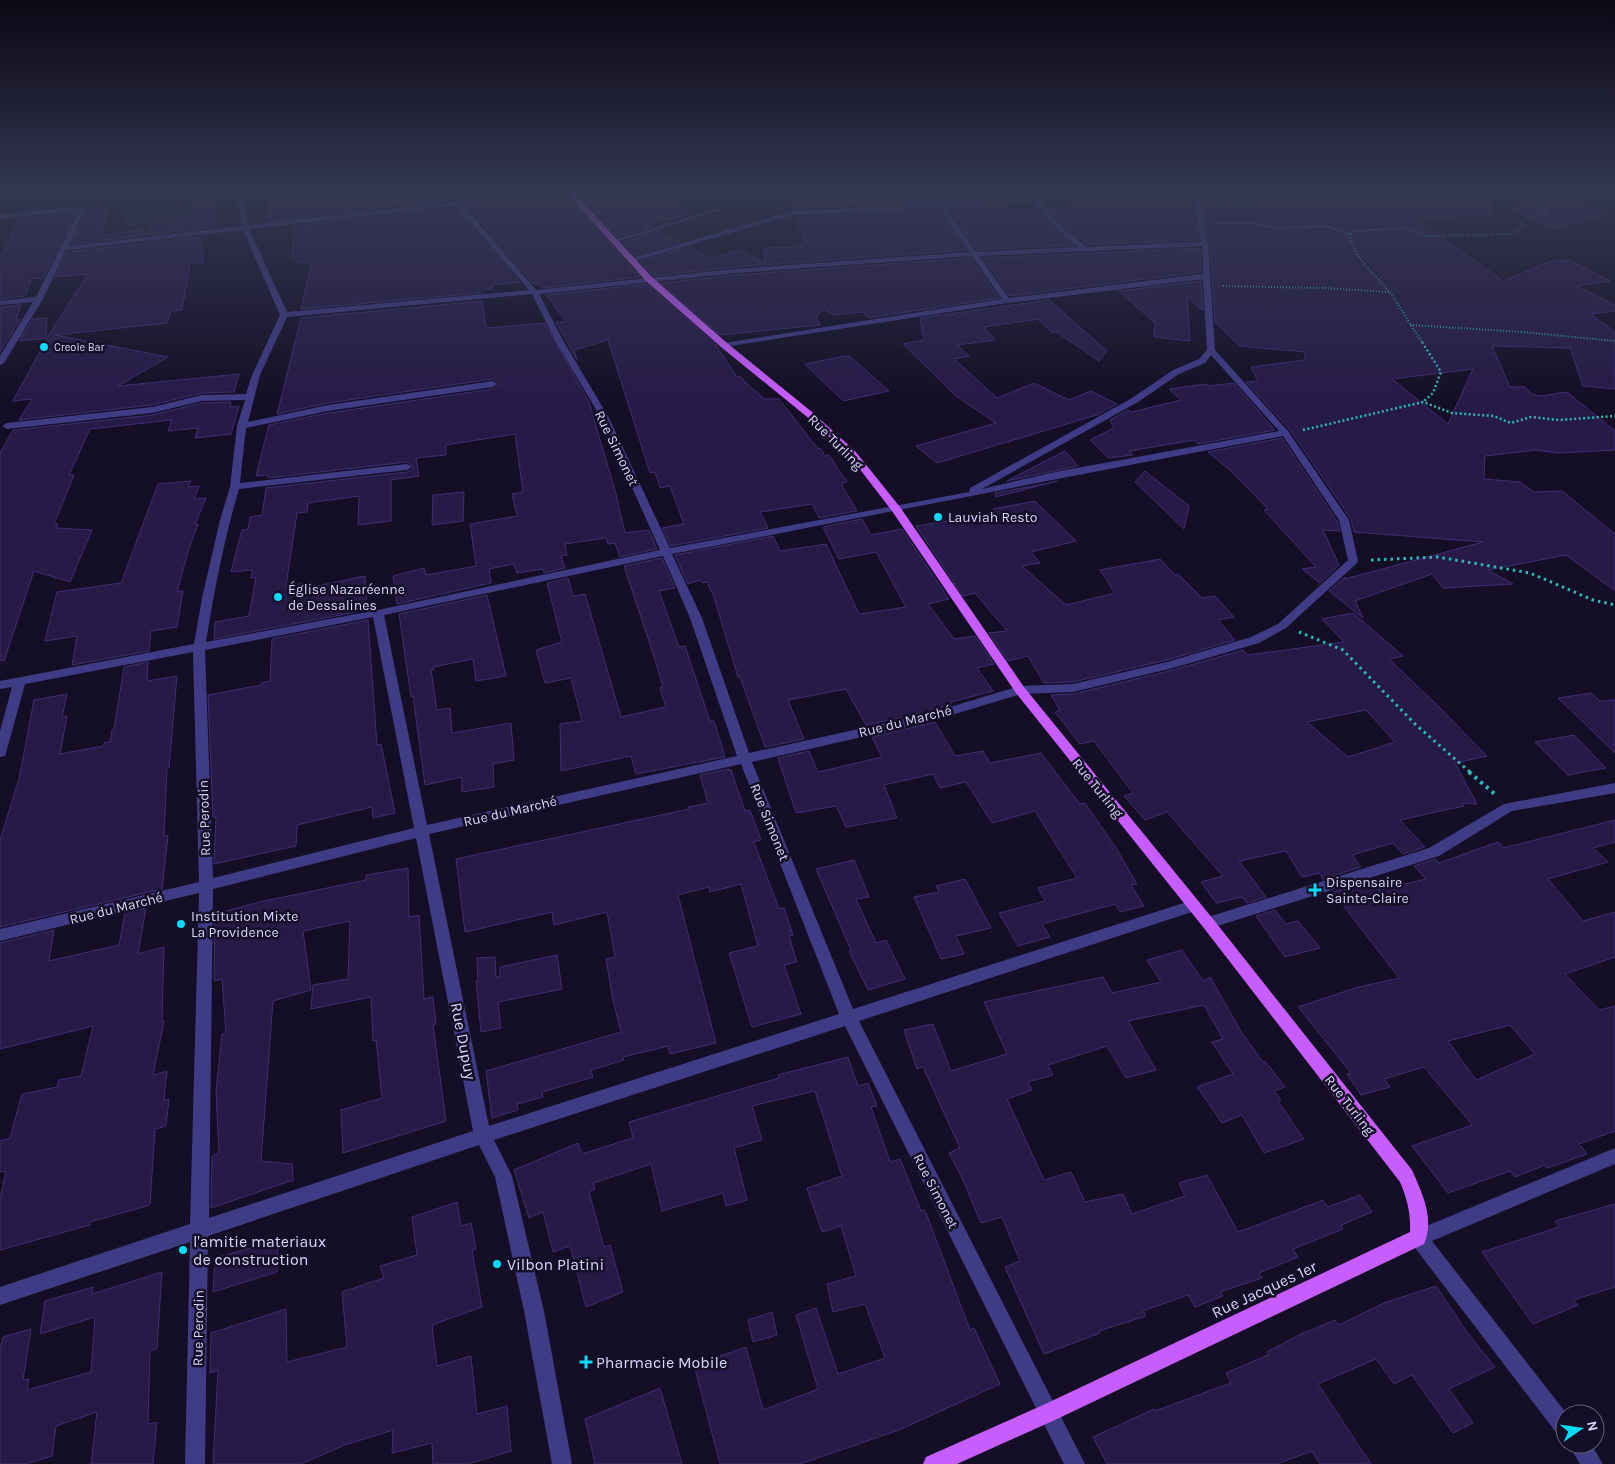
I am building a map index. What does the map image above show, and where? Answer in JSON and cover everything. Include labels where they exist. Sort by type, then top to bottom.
[{"type":"main road","name":"Rue Turling","points":[[634,261],[649,280],[724,345],[809,414],[852,453],[896,509],[1020,690],[1208,923],[1406,1176],[1417,1202],[1420,1222],[1418,1238]]},
{"type":"main road","name":"Rue Jacques 1er","points":[[933,1464],[1418,1238]]},
{"type":"street","points":[[0,363],[39,299],[58,261]]},
{"type":"street","points":[[260,261],[284,314],[534,292],[735,271],[871,261]]},
{"type":"street","name":"Rue Simonet","points":[[508,261],[534,292],[604,418],[696,618],[744,758],[849,1018],[1075,1464]]},
{"type":"street","points":[[978,261],[1007,301]]},
{"type":"street","points":[[1205,261],[1211,350],[1285,433],[1344,520],[1354,560]]},
{"type":"street","points":[[724,345],[1007,301],[1206,281]]},
{"type":"street","points":[[0,303],[39,299]]},
{"type":"street","name":"Rue Perodin","points":[[196,1464],[206,885],[199,647],[207,598],[225,520],[235,487],[242,426],[256,375],[284,314]]},
{"type":"street","points":[[964,495],[1135,400],[1176,372],[1202,361],[1211,350]]},
{"type":"street","points":[[242,426],[348,405],[493,384]]},
{"type":"street","points":[[7,426],[152,410],[202,398],[251,397]]},
{"type":"street","points":[[0,685],[378,613],[667,552],[998,489],[1055,474],[1285,433]]},
{"type":"street","points":[[235,487],[407,467]]},
{"type":"street","name":"Rue du Marché","points":[[0,935],[422,831],[928,718],[1020,690],[1073,688],[1169,666],[1255,640],[1282,626],[1354,560]]},
{"type":"street","name":"Rue Dupuy","points":[[378,613],[483,1136],[503,1176],[534,1310],[562,1464]]},
{"type":"street","points":[[0,753],[20,681]]},
{"type":"street","points":[[1208,923],[1434,852],[1509,806],[1615,788]]},
{"type":"street","points":[[0,1296],[483,1136],[1193,906]]},
{"type":"street","name":"Rue Jacques 1er","points":[[1418,1238],[1615,1156]]},
{"type":"street","points":[[1418,1238],[1555,1415]]},
{"type":"path","points":[[1285,433],[1330,425],[1423,402],[1433,393],[1441,372],[1434,355],[1410,325],[1389,292],[1363,261]]},
{"type":"path","points":[[1206,281],[1389,292]]},
{"type":"path","points":[[1410,325],[1522,332],[1615,341]]},
{"type":"path","points":[[1423,402],[1452,413],[1494,416],[1511,423],[1531,418],[1559,420],[1615,416]]},
{"type":"path","points":[[1354,560],[1438,557],[1530,573],[1594,600],[1615,605]]},
{"type":"path","points":[[1282,626],[1343,650],[1415,724],[1509,806]]},
{"type":"building","points":[[0,261],[51,261],[43,278],[31,279],[25,296],[0,299]]},
{"type":"building","points":[[63,261],[204,261],[190,264],[182,310],[171,311],[167,323],[55,335],[168,357],[118,386],[239,374],[234,392],[202,393],[152,405],[19,420],[32,399],[13,401],[50,333],[88,274],[55,277]]},
{"type":"building","points":[[297,261],[502,261],[520,282],[492,285],[493,289],[480,290],[480,293],[301,309],[311,265]]},
{"type":"building","points":[[514,261],[626,261],[640,277],[542,288],[539,284],[533,284]]},
{"type":"building","points":[[640,261],[760,261],[765,264],[765,261],[813,261],[653,276]]},
{"type":"building","points":[[925,261],[973,261],[999,298],[868,318],[863,312],[833,315],[824,309],[816,317],[820,325],[720,335],[661,283],[735,275]]},
{"type":"building","points":[[985,261],[1201,261],[1201,272],[1010,296]]},
{"type":"building","points":[[1211,261],[1475,261],[1503,281],[1550,261],[1572,261],[1610,281],[1577,286],[1615,305],[1615,311],[1591,314],[1615,332],[1615,389],[1583,386],[1570,348],[1492,346],[1510,387],[1525,387],[1532,394],[1540,396],[1567,392],[1615,431],[1615,450],[1558,453],[1536,450],[1485,456],[1484,479],[1520,482],[1534,492],[1562,491],[1615,534],[1615,591],[1566,555],[1488,570],[1513,584],[1443,588],[1432,574],[1355,601],[1363,618],[1329,591],[1345,577],[1345,579],[1483,542],[1354,532],[1351,519],[1290,430],[1246,382],[1258,381],[1251,367],[1305,360],[1305,352],[1239,346],[1215,322]],"holes":[[[1473,369],[1448,424],[1392,379]]]},
{"type":"building","points":[[1201,281],[1203,311],[1187,297],[1190,341],[1154,337],[1155,323],[1119,291]]},
{"type":"building","points":[[647,284],[715,344],[737,377],[740,376],[765,399],[779,399],[818,449],[820,448],[825,456],[829,455],[847,482],[842,483],[843,487],[857,511],[819,518],[812,504],[760,512],[768,528],[671,546],[662,528],[684,524],[670,486],[660,488],[655,472],[650,473],[608,340],[574,350],[577,360],[556,322],[566,322],[547,295]]},
{"type":"building","points":[[1049,300],[1107,351],[1099,361],[1057,332],[1052,333],[1038,319],[984,327],[995,340],[957,345],[969,356],[954,359],[997,398],[1034,383],[1069,400],[1091,391],[1117,404],[1097,415],[937,463],[916,446],[996,423],[956,396],[903,344],[924,340],[920,318]]},
{"type":"building","points":[[482,301],[486,328],[545,323],[589,402],[616,494],[625,533],[649,530],[657,549],[620,557],[615,543],[608,544],[606,538],[565,544],[567,555],[561,556],[565,568],[544,573],[543,569],[517,573],[514,564],[489,569],[491,583],[397,604],[393,576],[424,568],[426,575],[476,566],[470,524],[517,516],[512,494],[523,492],[515,434],[446,445],[446,455],[416,458],[419,476],[391,480],[391,521],[358,525],[359,496],[308,503],[307,512],[297,513],[286,586],[312,582],[312,587],[365,576],[367,610],[214,639],[215,622],[249,616],[256,577],[251,578],[252,570],[231,572],[242,530],[248,529],[250,517],[262,515],[266,488],[407,472],[414,468],[407,462],[268,478],[268,475],[256,476],[269,425],[328,413],[493,389],[499,384],[493,379],[328,403],[277,414],[301,318]]},
{"type":"building","points":[[21,305],[16,320],[20,320],[0,352],[0,307]]},
{"type":"building","points":[[47,318],[46,338],[19,341],[33,319]]},
{"type":"building","points":[[850,356],[889,391],[843,401],[805,364]]},
{"type":"building","points":[[1234,383],[1275,430],[1198,444],[1194,440],[1129,451],[1133,455],[1109,458],[1090,440],[1114,428],[1110,420],[1128,410],[1132,412],[1181,400],[1169,389],[1206,384],[1208,386]]},
{"type":"building","points":[[231,402],[230,407],[239,406],[231,434],[195,438],[198,428],[168,431],[172,420],[90,429],[69,475],[74,475],[54,524],[58,524],[56,528],[92,530],[70,582],[34,571],[4,661],[0,660],[0,453],[13,430],[152,415],[202,403]]},
{"type":"building","points":[[1282,438],[1337,521],[1340,531],[1323,530],[1339,565],[1320,583],[1302,569],[1316,567],[1264,510],[1268,509],[1231,471],[1208,452]]},
{"type":"building","points":[[1065,451],[1078,466],[1007,481],[1024,472]]},
{"type":"building","points":[[1145,471],[1189,506],[1184,529],[1135,482]]},
{"type":"building","points":[[191,481],[188,487],[199,486],[194,499],[206,498],[195,524],[198,524],[189,548],[177,592],[183,591],[177,627],[151,631],[149,651],[72,665],[77,636],[45,641],[57,592],[121,583],[158,484]]},
{"type":"building","points":[[1051,483],[996,497],[995,493]]},
{"type":"building","points":[[464,492],[463,521],[432,525],[433,495]]},
{"type":"building","points":[[1035,501],[1076,541],[1031,552],[1040,563],[1022,566],[1066,605],[1115,593],[1100,570],[1160,559],[1175,575],[1178,574],[1202,598],[1215,596],[1234,617],[1218,620],[1235,640],[1167,660],[1073,682],[1044,683],[1028,656],[1008,661],[989,633],[1007,631],[975,593],[963,596],[916,526],[984,515],[995,512],[993,509]]},
{"type":"building","points":[[862,519],[871,535],[902,529],[949,599],[928,604],[954,639],[975,636],[994,664],[977,668],[993,691],[951,702],[952,704],[927,712],[866,725],[846,689],[788,700],[804,739],[765,747],[740,677],[738,677],[714,597],[707,582],[702,583],[700,580],[688,584],[675,555],[773,536],[780,551],[826,544],[859,614],[906,607],[876,552],[839,559],[823,527]]},
{"type":"building","points":[[662,558],[675,588],[659,591],[679,647],[685,646],[710,721],[714,721],[725,757],[636,774],[631,756],[561,771],[560,724],[582,721],[571,678],[545,683],[536,650],[562,642],[547,583],[568,578],[573,596],[585,594],[621,717],[666,707],[660,688],[663,687],[653,653],[624,566]]},
{"type":"building","points":[[487,595],[506,676],[476,681],[473,659],[433,667],[434,669],[431,670],[437,710],[450,708],[452,733],[511,723],[514,760],[493,764],[494,787],[462,792],[462,777],[425,785],[413,696],[411,697],[399,614]]},
{"type":"building","points":[[1353,613],[1403,656],[1389,659],[1487,756],[1455,763],[1477,804],[1462,803],[1464,806],[1400,820],[1425,847],[1403,854],[1393,843],[1352,855],[1361,867],[1323,879],[1319,873],[1302,877],[1286,851],[1239,861],[1266,897],[1247,903],[1242,897],[1216,903],[1201,882],[1223,876],[1167,812],[1145,820],[1124,796],[1133,793],[1094,741],[1080,744],[1055,712],[1060,710],[1051,695],[1073,694],[1173,670],[1243,650],[1248,655],[1344,642],[1322,619]],"holes":[[[1366,710],[1395,742],[1348,757],[1307,722]]]},
{"type":"building","points":[[368,620],[377,745],[381,744],[395,813],[373,818],[372,807],[297,825],[296,846],[214,864],[216,817],[213,817],[208,695],[261,685],[261,683],[270,681],[272,639]]},
{"type":"building","points":[[148,662],[147,681],[177,676],[169,768],[167,768],[164,836],[168,836],[162,889],[0,927],[0,840],[19,779],[34,700],[67,694],[62,717],[67,716],[60,754],[103,746],[104,743],[110,742],[112,730],[114,729],[124,667]]},
{"type":"building","points":[[1591,693],[1600,701],[1615,700],[1615,753],[1558,698]]},
{"type":"building","points":[[935,722],[955,756],[983,751],[990,763],[1041,753],[1080,804],[1085,803],[1116,848],[1137,884],[1131,885],[1144,906],[1120,912],[1115,904],[1042,924],[1050,937],[1018,946],[999,913],[1045,901],[1038,888],[1077,878],[1035,811],[992,823],[966,782],[940,788],[933,774],[884,785],[897,818],[846,827],[836,806],[796,813],[778,758],[809,751],[818,772],[882,757],[872,737]]},
{"type":"building","points":[[1574,735],[1606,768],[1568,775],[1535,742]]},
{"type":"building","points":[[731,770],[745,811],[750,810],[761,840],[754,842],[779,909],[784,908],[793,935],[789,936],[797,962],[784,965],[801,1014],[752,1027],[729,953],[758,946],[741,884],[710,892],[709,887],[678,895],[716,1043],[670,1054],[668,1046],[623,1057],[624,1060],[591,1070],[593,1077],[542,1092],[543,1097],[517,1104],[518,1110],[492,1118],[486,1071],[621,1032],[606,959],[615,957],[607,912],[554,925],[552,912],[465,932],[456,859],[689,809],[688,807],[708,803],[700,775]]},
{"type":"building","points":[[1615,820],[1615,842],[1593,848],[1608,862],[1548,879],[1583,921],[1615,912],[1615,957],[1565,974],[1599,1010],[1615,1006],[1615,1131],[1579,1144],[1587,1154],[1547,1168],[1545,1165],[1515,1177],[1510,1171],[1448,1193],[1412,1146],[1472,1125],[1469,1121],[1424,1067],[1384,1079],[1390,1087],[1361,1095],[1347,1074],[1351,1073],[1298,1007],[1355,988],[1399,978],[1333,892],[1371,880],[1379,890],[1426,879],[1414,866],[1435,859],[1439,863],[1498,842],[1503,848]],"holes":[[[1510,1025],[1535,1054],[1476,1080],[1448,1041]]]},
{"type":"building","points":[[854,860],[869,897],[856,899],[876,943],[886,940],[905,979],[868,990],[849,951],[851,950],[816,869]]},
{"type":"building","points":[[408,868],[409,917],[419,915],[424,999],[433,997],[436,1024],[433,1025],[446,1121],[343,1153],[341,1110],[382,1098],[376,1040],[373,1041],[371,997],[311,1009],[313,985],[348,979],[350,921],[303,931],[311,990],[273,1001],[261,1161],[292,1164],[293,1180],[211,1208],[212,1156],[219,1153],[216,1092],[222,1034],[226,1033],[222,979],[214,981],[215,914],[264,901],[366,880],[366,875]]},
{"type":"building","points":[[965,879],[991,928],[956,936],[964,954],[941,959],[914,897],[939,892],[936,886]]},
{"type":"building","points":[[146,908],[138,954],[164,947],[162,1021],[164,1021],[153,1075],[167,1071],[164,1100],[169,1099],[166,1126],[155,1129],[150,1205],[90,1222],[90,1225],[0,1250],[0,1199],[6,1171],[0,1172],[0,1141],[10,1138],[22,1094],[57,1087],[59,1080],[81,1076],[93,1026],[0,1049],[0,943],[54,930],[49,961],[119,945],[125,913]]},
{"type":"building","points":[[1275,910],[1286,924],[1298,921],[1320,948],[1285,957],[1256,916]]},
{"type":"building","points":[[1182,950],[1203,981],[1210,977],[1242,1033],[1263,1062],[1265,1061],[1285,1087],[1274,1091],[1281,1100],[1278,1101],[1304,1139],[1264,1153],[1242,1115],[1222,1123],[1197,1087],[1233,1074],[1212,1042],[1223,1039],[1204,1005],[1128,1021],[1156,1070],[1126,1078],[1107,1046],[1048,1065],[1053,1075],[1028,1082],[1032,1090],[1007,1099],[1044,1180],[1071,1172],[1085,1202],[1123,1194],[1132,1214],[1185,1196],[1179,1183],[1207,1175],[1238,1232],[1323,1200],[1328,1207],[1360,1195],[1372,1212],[1341,1225],[1343,1229],[1293,1249],[1298,1257],[1259,1273],[1262,1278],[1220,1292],[1223,1296],[1195,1307],[1188,1295],[1143,1311],[1146,1316],[1099,1331],[1100,1333],[1044,1354],[1005,1267],[1020,1261],[1002,1217],[981,1223],[963,1180],[949,1153],[960,1148],[923,1067],[917,1069],[904,1030],[933,1024],[951,1071],[1007,1054],[984,1002],[1103,977],[1112,993],[1161,982],[1147,960]]},
{"type":"building","points":[[557,955],[562,989],[498,1002],[501,1028],[481,1032],[476,981],[478,981],[477,958],[495,957],[496,977],[500,977],[500,967]]},
{"type":"building","points":[[848,1057],[858,1086],[868,1083],[877,1106],[871,1107],[890,1162],[900,1159],[921,1211],[925,1210],[970,1330],[974,1328],[1000,1384],[899,1430],[800,1464],[720,1464],[694,1365],[746,1347],[763,1410],[818,1389],[796,1315],[816,1308],[838,1374],[885,1358],[865,1304],[833,1312],[827,1284],[856,1276],[841,1226],[822,1232],[807,1188],[842,1176],[815,1091],[752,1106],[762,1140],[734,1148],[747,1200],[726,1206],[723,1193],[662,1211],[651,1164],[593,1183],[595,1189],[589,1192],[604,1247],[610,1245],[623,1292],[586,1307],[570,1246],[553,1252],[543,1212],[529,1218],[514,1170],[578,1143],[582,1154],[633,1138],[629,1122],[779,1078],[778,1075]]},
{"type":"building","points":[[457,1202],[461,1226],[471,1223],[476,1249],[472,1250],[482,1307],[432,1325],[437,1366],[471,1356],[477,1414],[507,1406],[511,1451],[468,1464],[433,1464],[432,1443],[392,1453],[393,1430],[345,1445],[301,1464],[213,1464],[218,1370],[210,1373],[211,1333],[286,1309],[287,1362],[347,1347],[342,1292],[384,1278],[380,1266],[417,1255],[412,1217]]},
{"type":"building","points":[[1615,1204],[1615,1287],[1573,1300],[1578,1305],[1533,1324],[1482,1252],[1559,1227],[1555,1221]]},
{"type":"building","points":[[278,1240],[277,1272],[213,1292],[215,1258]]},
{"type":"building","points":[[162,1272],[157,1348],[150,1351],[148,1424],[157,1422],[153,1464],[91,1464],[97,1412],[56,1426],[52,1456],[26,1464],[0,1464],[0,1350],[3,1337],[31,1329],[23,1380],[29,1379],[27,1390],[91,1372],[95,1317],[40,1334],[45,1301],[93,1287],[92,1294]]},
{"type":"building","points":[[1436,1286],[1469,1335],[1495,1367],[1449,1389],[1473,1423],[1453,1433],[1412,1375],[1394,1384],[1376,1359],[1318,1384],[1371,1464],[1320,1464],[1312,1451],[1277,1464],[1107,1464],[1093,1437],[1154,1409],[1155,1411],[1231,1383],[1226,1373],[1268,1355],[1267,1352],[1299,1335],[1335,1320],[1339,1325],[1384,1303]]},
{"type":"building","points":[[772,1312],[777,1335],[753,1342],[748,1320]]},
{"type":"building","points":[[660,1388],[682,1464],[595,1464],[585,1419]]},
{"type":"place","name":"Creole Bar","points":[[44,347]]},
{"type":"place","name":"Lauviah Resto","points":[[938,517]]},
{"type":"place","name":"Église Nazaréenne de Dessalines","points":[[278,597]]},
{"type":"place","name":"Dispensaire Sainte-Claire","points":[[1315,890]]},
{"type":"place","name":"Institution Mixte La Providence","points":[[181,924]]},
{"type":"place","name":"l'amitie materiaux de construction","points":[[183,1250]]},
{"type":"place","name":"Vilbon Platini","points":[[497,1264]]},
{"type":"place","name":"Pharmacie Mobile","points":[[586,1362]]}]
